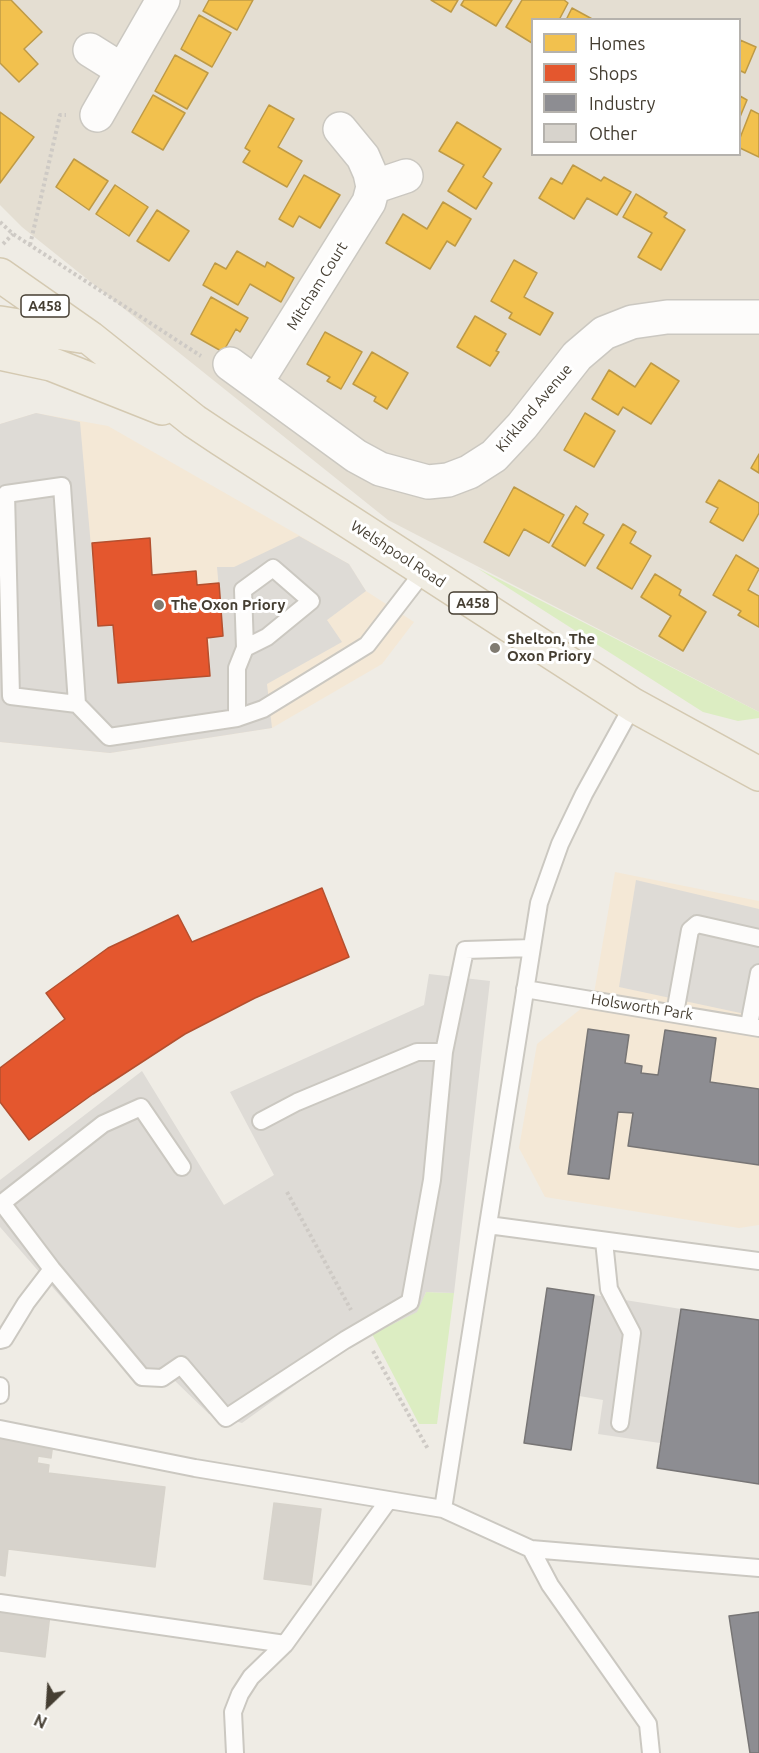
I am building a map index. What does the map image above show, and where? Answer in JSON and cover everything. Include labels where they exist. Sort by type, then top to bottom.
[{"type":"main road","name":"Welshpool Road","points":[[0,275],[90,338],[194,421],[424,572],[633,705],[759,774]]},
{"type":"main road","name":"Welshpool Road","points":[[0,323],[90,338]]},
{"type":"main road","name":"Welshpool Road","points":[[0,353],[51,364],[194,421]]},
{"type":"street","points":[[97,115],[163,0]]},
{"type":"street","points":[[90,50],[122,70]]},
{"type":"street","points":[[340,129],[363,157],[373,186],[406,176]]},
{"type":"street","name":"Mitcham Court","points":[[256,383],[369,202],[373,186]]},
{"type":"street","name":"Kirkland Avenue","points":[[230,364],[356,456],[380,469],[428,482],[448,480],[469,472],[494,456],[522,426],[578,356],[604,333],[632,322],[667,317],[759,317]]},
{"type":"lane","points":[[77,704],[62,486],[6,494],[11,696],[77,704],[109,736],[237,718],[263,709],[367,645],[424,572]]},
{"type":"lane","points":[[237,718],[237,668],[244,648],[243,590],[273,568],[311,601],[267,637],[244,648]]},
{"type":"lane","points":[[443,1509],[539,903],[560,844],[584,794],[633,705]]},
{"type":"lane","points":[[675,1013],[690,930],[697,924],[759,938]]},
{"type":"lane","points":[[183,1167],[141,1107],[103,1124],[2,1203],[52,1269],[142,1377],[162,1378],[181,1365],[226,1418],[327,1350],[410,1302],[432,1180],[444,1052],[465,950],[532,948]]},
{"type":"lane","points":[[754,1026],[759,973]]},
{"type":"lane","name":"Holsworth Park","points":[[525,989],[754,1026]]},
{"type":"lane","points":[[261,1122],[297,1102],[417,1052],[444,1052]]},
{"type":"lane","points":[[488,1225],[759,1261]]},
{"type":"lane","points":[[604,1241],[609,1289],[632,1333],[620,1423]]},
{"type":"lane","points":[[0,1340],[4,1339],[26,1303],[52,1269]]},
{"type":"lane","points":[[0,1386],[0,1395]]},
{"type":"lane","points":[[0,1429],[195,1468],[443,1509],[531,1550],[759,1568]]},
{"type":"lane","points":[[235,1753],[233,1712],[240,1694],[251,1677],[285,1644],[388,1501]]},
{"type":"lane","points":[[531,1550],[550,1585],[648,1724],[651,1753]]},
{"type":"lane","points":[[0,1603],[285,1644]]},
{"type":"path","points":[[30,245],[60,115],[97,115]]},
{"type":"path","points":[[0,222],[13,234],[210,361],[230,364]]},
{"type":"path","points":[[0,246],[13,234]]},
{"type":"shaded area","points":[[0,0],[759,0],[759,712],[388,520],[22,227],[0,205]]},
{"type":"shaded area","points":[[36,413],[108,426],[349,564],[366,591],[414,622],[382,664],[272,728],[110,753],[0,742],[0,424]]},
{"type":"shaded area","points":[[36,413],[80,422],[98,626],[113,625],[118,683],[210,675],[210,637],[223,636],[217,567],[234,567],[299,536],[349,564],[366,591],[327,620],[342,642],[267,684],[272,728],[110,753],[0,742],[0,424]]},
{"type":"shaded area","points":[[615,872],[759,901],[759,1225],[739,1228],[545,1197],[519,1148],[537,1044],[593,999]]},
{"type":"shaded area","points":[[636,880],[759,909],[759,1017],[619,987]]},
{"type":"shaded area","points":[[429,974],[490,981],[454,1293],[426,1292],[417,1312],[349,1346],[242,1423],[209,1414],[173,1379],[163,1384],[135,1382],[0,1227],[0,1180],[142,1071],[224,1205],[274,1175],[230,1092],[424,1005]]},
{"type":"shaded area","points":[[594,1295],[681,1309],[660,1443],[598,1434],[603,1400],[579,1396]]},
{"type":"green space","points":[[477,568],[759,712],[759,718],[738,721],[703,712]]},
{"type":"green space","points":[[426,1292],[454,1293],[437,1424],[419,1424],[372,1334],[416,1312]]},
{"type":"building: Homes","points":[[0,0],[11,0],[42,32],[24,49],[38,64],[19,82],[0,63]]},
{"type":"building: Homes","points":[[209,0],[253,0],[237,30],[203,11]]},
{"type":"building: Homes","points":[[431,0],[458,0],[451,12]]},
{"type":"building: Homes","points":[[464,0],[512,0],[496,26],[461,5]]},
{"type":"building: Homes","points":[[522,0],[564,0],[568,3],[560,18],[531,18],[531,42],[506,27]]},
{"type":"building: Homes","points":[[572,8],[590,18],[567,18]]},
{"type":"building: Homes","points":[[199,15],[231,33],[212,67],[181,49]]},
{"type":"building: Homes","points":[[741,40],[756,47],[745,73],[741,71]]},
{"type":"building: Homes","points":[[175,55],[208,73],[187,109],[155,91]]},
{"type":"building: Homes","points":[[153,95],[185,113],[163,150],[132,132]]},
{"type":"building: Homes","points":[[741,97],[747,100],[741,115]]},
{"type":"building: Homes","points":[[269,105],[294,119],[278,147],[302,161],[287,187],[243,162],[250,151],[245,148]]},
{"type":"building: Homes","points":[[751,110],[759,114],[759,157],[741,148],[741,135]]},
{"type":"building: Homes","points":[[0,112],[34,137],[0,183]]},
{"type":"building: Homes","points":[[457,122],[501,149],[483,177],[492,183],[476,209],[448,191],[464,165],[439,151]]},
{"type":"building: Homes","points":[[74,159],[108,181],[89,210],[56,187]]},
{"type":"building: Homes","points":[[573,165],[601,181],[604,177],[631,192],[617,215],[587,198],[574,219],[539,198],[551,178],[562,184]]},
{"type":"building: Homes","points":[[304,175],[340,195],[320,228],[299,216],[293,227],[279,219]]},
{"type":"building: Homes","points":[[115,185],[148,207],[129,236],[96,214]]},
{"type":"building: Homes","points":[[636,194],[667,213],[664,217],[685,230],[661,270],[638,257],[652,233],[623,217]]},
{"type":"building: Homes","points":[[443,202],[471,219],[455,246],[447,241],[430,269],[386,243],[403,214],[427,229]]},
{"type":"building: Homes","points":[[157,210],[189,231],[169,261],[137,241]]},
{"type":"building: Homes","points":[[237,251],[265,267],[267,262],[294,278],[281,302],[250,284],[238,305],[203,285],[215,263],[226,269]]},
{"type":"building: Homes","points":[[514,260],[537,273],[524,297],[553,313],[540,335],[509,318],[512,313],[491,301]]},
{"type":"building: Homes","points":[[211,297],[248,318],[240,332],[236,329],[223,352],[191,334]]},
{"type":"building: Homes","points":[[475,316],[506,334],[490,366],[457,347]]},
{"type":"building: Homes","points":[[325,332],[362,352],[341,389],[327,381],[330,377],[307,364]]},
{"type":"building: Homes","points":[[372,352],[408,373],[387,409],[374,401],[376,397],[353,384]]},
{"type":"building: Homes","points":[[651,363],[679,381],[651,424],[623,407],[618,415],[592,399],[609,370],[635,387]]},
{"type":"building: Homes","points":[[585,413],[615,431],[594,467],[564,450]]},
{"type":"building: Homes","points":[[759,454],[759,473],[751,468]]},
{"type":"building: Homes","points":[[719,480],[759,503],[759,513],[743,541],[710,522],[718,508],[706,502]]},
{"type":"building: Homes","points":[[514,487],[564,515],[549,543],[524,529],[509,556],[484,542]]},
{"type":"building: Homes","points":[[576,506],[588,514],[583,523],[604,535],[585,566],[552,546]]},
{"type":"building: Homes","points":[[623,524],[636,532],[630,543],[651,556],[632,589],[597,568]]},
{"type":"building: Homes","points":[[736,555],[759,569],[748,590],[759,596],[759,627],[738,615],[741,611],[713,595]]},
{"type":"building: Homes","points":[[655,574],[681,590],[679,595],[706,612],[683,651],[659,636],[671,616],[641,597]]},
{"type":"building: Shops","name":"The Oxon Priory","points":[[150,538],[152,575],[196,571],[197,585],[219,583],[223,636],[207,638],[210,676],[118,683],[113,625],[98,626],[92,543]]},
{"type":"building: Shops","points":[[322,888],[349,957],[255,998],[185,1034],[93,1094],[29,1140],[0,1102],[0,1068],[65,1019],[46,993],[108,948],[178,915],[192,942]]},
{"type":"building: Industry","points":[[588,1029],[629,1035],[625,1063],[642,1066],[641,1073],[658,1075],[665,1030],[716,1038],[710,1082],[759,1089],[759,1165],[628,1146],[633,1113],[618,1112],[609,1179],[568,1174]]},
{"type":"building: Industry","points":[[547,1288],[594,1295],[571,1450],[524,1443]]},
{"type":"building: Industry","points":[[681,1309],[759,1320],[759,1484],[657,1468]]},
{"type":"building: Industry","points":[[759,1612],[759,1753],[750,1753],[729,1616]]},
{"type":"building: Other","points":[[0,1436],[53,1443],[51,1458],[38,1456],[37,1463],[49,1465],[48,1473],[165,1487],[155,1567],[8,1549],[5,1576],[0,1575]]},
{"type":"building: Other","points":[[274,1503],[321,1509],[311,1585],[264,1579]]},
{"type":"building: Other","points":[[0,1608],[50,1614],[45,1657],[0,1651]]},
{"type":"place","name":"The Oxon Priory","points":[[159,605]]},
{"type":"place","name":"Shelton, The Oxon Priory","points":[[495,648]]}]
